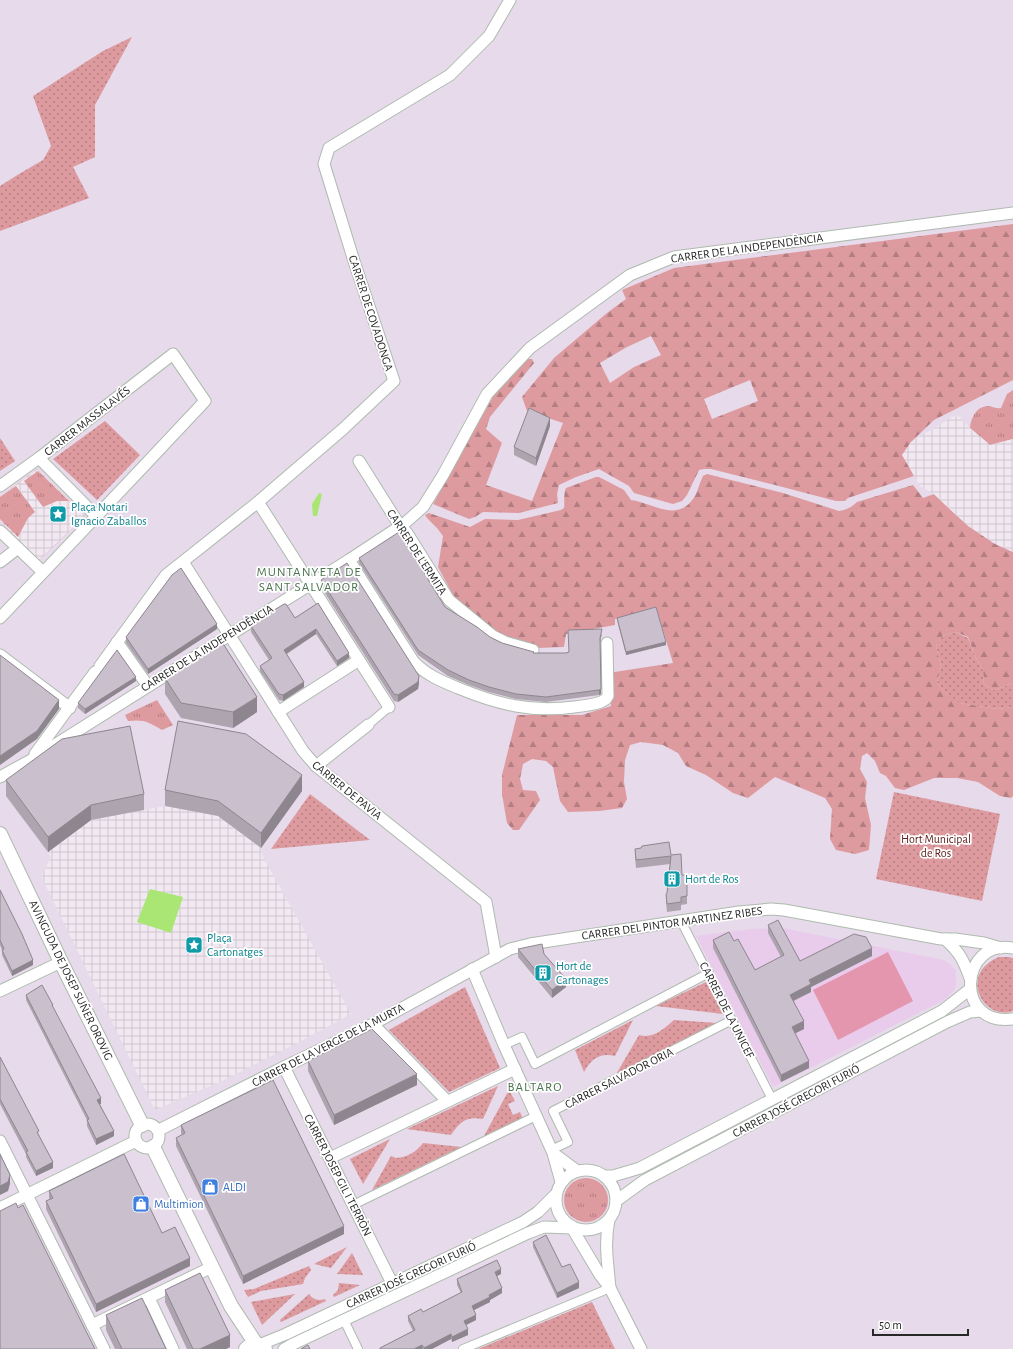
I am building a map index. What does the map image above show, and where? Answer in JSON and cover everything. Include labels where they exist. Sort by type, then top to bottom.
[{"type":"street","name":"CARRER DE COVADONGA","points":[[31,760],[166,576],[258,502],[342,429],[394,381],[353,258],[324,164],[330,148],[450,76],[489,36],[510,0]]},
{"type":"street","name":"CARRER DE LA INDEPENDÈNCIA","points":[[0,777],[31,760],[229,634],[349,560],[405,523],[423,507],[443,475],[487,394],[530,348],[630,275],[674,257],[1013,213]]},
{"type":"street","name":"CARRER MASSALAVÉS","points":[[0,486],[39,458],[173,354],[205,401],[96,516]]},
{"type":"street","points":[[0,618],[96,516],[39,458]]},
{"type":"street","name":"CARRER DE L'ERMITA","points":[[359,461],[449,600],[493,636],[505,642],[533,650]]},
{"type":"street","points":[[258,502],[389,707],[316,766]]},
{"type":"street","points":[[0,531],[43,572]]},
{"type":"street","points":[[0,562],[18,548]]},
{"type":"street","points":[[349,560],[413,661],[427,674],[468,692],[507,705],[527,708],[552,709],[597,704],[606,699],[608,696],[607,643]]},
{"type":"street","name":"CARRER DE PAVIA","points":[[183,562],[303,751],[316,766],[486,902],[496,957]]},
{"type":"street","points":[[118,642],[148,686]]},
{"type":"street","points":[[0,654],[70,708]]},
{"type":"street","points":[[278,712],[359,660]]},
{"type":"street","name":"AVINGUDA DE JOSEP SUÑER OROVIG","points":[[0,834],[61,962],[142,1125]]},
{"type":"street","name":"CARRER DEL PINTOR MARTINEZ RIBES","points":[[496,957],[510,950],[530,944],[681,920],[771,909],[784,910],[945,939],[984,943],[1009,948]]},
{"type":"street","name":"CARRER DE LA UNICEF","points":[[681,920],[772,1099]]},
{"type":"street","points":[[945,939],[963,960],[970,978]]},
{"type":"street","points":[[1009,948],[990,951],[982,957],[974,966],[970,978],[970,989],[974,1001],[981,1011],[992,1018],[1004,1020],[1013,1019]]},
{"type":"street","name":"CARRER DE LA VERGE DE LA MURTA","points":[[158,1130],[373,1024],[496,957]]},
{"type":"street","points":[[0,991],[61,962]]},
{"type":"street","points":[[472,969],[552,1152],[561,1182]]},
{"type":"street","points":[[504,1044],[522,1037],[535,1064],[709,973]]},
{"type":"street","name":"CARRER JOSÉ GREGORI FURIÓ","points":[[604,1176],[613,1176],[640,1168],[942,1011],[970,989]]},
{"type":"street","name":"CARRER JOSÉ GREGORI FURIÓ","points":[[616,1201],[646,1180],[940,1025],[970,1012],[981,1011]]},
{"type":"street","name":"CARRER SALVADOR ORIA","points":[[552,1152],[568,1142],[553,1111],[732,1020]]},
{"type":"street","points":[[373,1024],[447,1101]]},
{"type":"street","name":"CARRER JOSEP GIL I TERRÒN","points":[[284,1067],[392,1283]]},
{"type":"street","points":[[330,1158],[515,1069]]},
{"type":"street","points":[[353,1205],[536,1116]]},
{"type":"street","points":[[151,1124],[156,1126],[158,1130],[159,1140],[153,1147],[143,1148],[136,1141],[136,1132],[138,1127],[142,1125],[151,1124]]},
{"type":"street","points":[[0,1141],[104,1349]]},
{"type":"street","points":[[0,1208],[136,1141]]},
{"type":"street","points":[[153,1147],[231,1306],[254,1347]]},
{"type":"street","points":[[552,1152],[578,1171]]},
{"type":"street","points":[[592,1170],[604,1176],[613,1187],[616,1201],[614,1212],[609,1220],[601,1227],[582,1231],[572,1228],[564,1222],[558,1214],[555,1205],[556,1195],[561,1182],[568,1175],[578,1171],[592,1170]]},
{"type":"street","name":"CARRER JOSÉ GREGORI FURIÓ","points":[[254,1347],[286,1334],[523,1222],[538,1212],[556,1195]]},
{"type":"street","points":[[609,1220],[606,1232],[606,1253],[610,1288]]},
{"type":"street","name":"CARRER JOSÉ GREGORI FURIÓ","points":[[284,1349],[291,1344],[528,1233],[544,1227],[572,1228]]},
{"type":"street","points":[[572,1228],[600,1275],[610,1288],[641,1349]]},
{"type":"street","points":[[92,1325],[212,1266]]},
{"type":"street","points":[[463,1349],[610,1288]]},
{"type":"street","points":[[148,1298],[173,1349]]},
{"type":"street","points":[[344,1320],[358,1349]]},
{"type":"shaded area","points":[[954,416],[960,417],[970,428],[990,445],[1013,439],[1013,552],[995,544],[968,526],[934,494],[920,486],[902,455],[911,442]]},
{"type":"shaded area","name":"Plaça Notari Ignacio Zaballos","points":[[37,469],[85,516],[38,561],[0,520],[18,537],[28,518],[35,512],[16,486],[0,497]],"holes":[[[38,471],[69,501],[57,501],[43,507],[24,481]]]},
{"type":"shaded area","points":[[319,493],[322,494],[317,516],[313,516],[312,504]]},
{"type":"shaded area","name":"Plaça Cartonatges","points":[[165,806],[218,816],[261,848],[262,855],[351,1014],[224,1080],[155,1110],[41,876],[51,858],[48,852],[91,820]]},
{"type":"shaded area","points":[[150,889],[183,897],[171,933],[137,922]]},
{"type":"shaded area","points":[[782,928],[944,960],[956,971],[956,985],[954,991],[944,1000],[773,1087],[696,936],[752,929]]},
{"type":"shaded area","points":[[888,952],[913,1001],[838,1040],[813,990]]},
{"type":"green space","points":[[132,37],[95,105],[95,157],[73,167],[89,198],[0,231],[0,186],[43,160],[51,146],[33,96],[103,51]]},
{"type":"green space","points":[[1013,224],[1013,380],[934,420],[911,442],[903,455],[914,476],[848,498],[845,501],[836,501],[711,469],[704,469],[699,470],[687,495],[682,501],[673,504],[634,493],[629,486],[599,469],[559,485],[557,494],[558,503],[519,513],[483,512],[469,519],[433,504],[494,395],[526,359],[532,359],[534,363],[490,417],[486,429],[502,443],[486,485],[532,501],[563,423],[527,411],[522,397],[554,358],[607,313],[626,299],[622,290],[674,268]],"holes":[[[651,336],[661,355],[634,367],[610,383],[600,363],[627,347]],[[750,380],[758,401],[712,419],[704,399]]]},
{"type":"green space","points":[[1013,390],[1013,439],[990,445],[970,428],[973,417],[978,410],[984,407],[989,406],[1001,408],[1007,394]]},
{"type":"green space","points":[[105,421],[140,455],[97,500],[53,459]]},
{"type":"green space","points":[[0,438],[15,461],[0,471]]},
{"type":"green space","points":[[37,469],[85,516],[38,561],[0,520],[0,497]]},
{"type":"green space","points":[[707,474],[783,493],[839,511],[849,508],[857,502],[913,485],[923,498],[934,494],[980,534],[1013,552],[1013,683],[994,690],[984,684],[983,670],[975,656],[968,637],[956,632],[942,636],[936,646],[941,666],[937,683],[943,691],[960,703],[997,709],[1013,707],[1013,796],[1011,798],[1000,796],[978,782],[957,778],[934,778],[904,790],[895,788],[886,776],[880,773],[875,761],[867,753],[862,756],[860,769],[867,782],[865,798],[871,825],[869,850],[855,854],[836,850],[830,839],[832,809],[825,798],[775,777],[748,798],[733,793],[706,775],[686,766],[678,753],[663,745],[641,742],[630,745],[625,760],[624,782],[627,799],[622,808],[599,811],[568,812],[560,801],[553,767],[546,761],[532,759],[523,764],[520,779],[523,790],[536,791],[540,800],[519,830],[513,830],[507,823],[502,794],[502,775],[517,715],[582,715],[611,706],[608,673],[673,663],[656,607],[615,619],[615,625],[566,634],[564,647],[537,648],[505,640],[469,614],[452,593],[438,567],[443,536],[425,515],[429,513],[470,527],[485,519],[518,520],[561,510],[564,508],[566,488],[596,477],[599,477],[624,490],[631,500],[665,510],[681,509],[695,496],[703,476]]},
{"type":"green space","points":[[956,632],[968,638],[975,656],[983,670],[984,684],[994,690],[1013,683],[1013,707],[997,709],[959,703],[943,691],[937,683],[941,666],[936,646],[942,636]]},
{"type":"green space","points":[[157,700],[173,725],[162,730],[146,722],[138,720],[128,721],[125,715]]},
{"type":"green space","name":"Hort Municipal de Ros","points":[[894,792],[1000,814],[982,901],[876,879]]},
{"type":"green space","points":[[310,794],[370,840],[271,849]]},
{"type":"green space","points":[[999,957],[1013,958],[1013,1011],[1002,1013],[993,1010],[985,1003],[979,994],[977,984],[979,974],[986,965]]},
{"type":"green space","points":[[706,982],[723,1014],[656,1006]]},
{"type":"green space","points":[[465,987],[500,1068],[449,1092],[389,1030]]},
{"type":"green space","points":[[633,1020],[615,1056],[605,1055],[596,1058],[590,1063],[584,1072],[575,1050]]},
{"type":"green space","points":[[674,1020],[717,1023],[615,1076],[639,1035],[649,1036],[654,1034],[662,1030]]},
{"type":"green space","points":[[498,1086],[483,1119],[473,1118],[464,1121],[451,1135],[407,1129]]},
{"type":"green space","points":[[509,1090],[515,1101],[508,1104],[513,1115],[520,1112],[523,1119],[484,1136]]},
{"type":"green space","points":[[390,1139],[363,1184],[350,1159]]},
{"type":"green space","points":[[423,1143],[461,1147],[372,1190],[391,1156],[396,1158],[408,1155],[418,1149]]},
{"type":"green space","points":[[590,1178],[595,1179],[602,1184],[607,1191],[607,1209],[602,1216],[595,1221],[582,1222],[577,1221],[570,1216],[565,1209],[564,1196],[565,1191],[570,1184],[577,1179]]},
{"type":"green space","points":[[347,1247],[331,1268],[314,1264]]},
{"type":"green space","points":[[352,1253],[363,1275],[337,1274]]},
{"type":"green space","points":[[309,1266],[311,1270],[305,1278],[303,1284],[261,1291],[248,1297],[244,1290],[254,1289]]},
{"type":"green space","points":[[339,1283],[360,1285],[334,1297],[333,1295],[338,1290]]},
{"type":"green space","points":[[295,1294],[262,1325],[251,1302]]},
{"type":"green space","points":[[309,1294],[314,1299],[325,1299],[326,1301],[281,1322],[280,1320]]},
{"type":"green space","points":[[592,1302],[615,1349],[478,1349]]},
{"type":"building","points":[[529,408],[550,418],[536,458],[514,447]]},
{"type":"building","points":[[399,532],[445,607],[490,637],[502,643],[534,652],[533,653],[566,653],[569,652],[568,630],[602,629],[600,638],[601,689],[546,697],[516,694],[469,680],[448,670],[418,650],[359,558]]},
{"type":"building","points":[[347,563],[419,676],[418,682],[398,695],[394,694],[321,580]]},
{"type":"building","points":[[181,568],[217,624],[148,669],[126,637],[172,575]]},
{"type":"building","points":[[318,603],[349,653],[337,661],[316,629],[284,650],[304,682],[283,695],[279,694],[260,666],[272,658],[251,626],[253,623],[284,604],[286,604],[295,618]]},
{"type":"building","points":[[656,607],[666,642],[626,652],[617,618]]},
{"type":"building","points":[[222,642],[257,697],[233,712],[181,703],[165,678]]},
{"type":"building","points":[[117,650],[136,677],[85,709],[78,703]]},
{"type":"building","points":[[0,655],[59,700],[37,731],[0,756]]},
{"type":"building","points":[[178,721],[246,734],[302,775],[261,833],[218,801],[165,790]]},
{"type":"building","points":[[130,726],[144,794],[91,805],[48,837],[6,780],[62,739]]},
{"type":"building","points":[[669,842],[671,855],[681,854],[682,875],[687,875],[687,896],[681,897],[681,902],[667,904],[666,894],[671,856],[636,860],[635,849],[641,848],[642,846]]},
{"type":"building","points":[[0,890],[33,960],[12,971],[2,950],[4,949],[0,940]]},
{"type":"building","points":[[778,920],[800,961],[854,934],[866,937],[872,948],[809,980],[811,984],[790,995],[804,1021],[792,1027],[809,1061],[781,1075],[713,940],[729,932],[734,941],[738,939],[755,970],[784,955],[768,925]]},
{"type":"building","points":[[542,944],[544,954],[566,979],[552,990],[518,949]]},
{"type":"building","points":[[42,985],[101,1098],[97,1100],[114,1131],[96,1139],[87,1120],[89,1119],[26,995]]},
{"type":"building","points":[[372,1029],[417,1074],[334,1115],[308,1061]]},
{"type":"building","points":[[0,1057],[39,1131],[37,1132],[53,1162],[36,1171],[26,1152],[28,1151],[0,1099]]},
{"type":"building","points":[[273,1080],[344,1226],[243,1276],[176,1138],[185,1133],[181,1125]]},
{"type":"building","points":[[0,1154],[10,1175],[8,1182],[0,1186]]},
{"type":"building","points":[[124,1154],[162,1233],[175,1227],[190,1258],[96,1304],[46,1201],[53,1198],[49,1191]]},
{"type":"building","points":[[16,1203],[18,1208],[23,1205],[95,1349],[0,1349],[0,1211]]},
{"type":"building","points":[[546,1235],[562,1267],[570,1264],[579,1282],[557,1293],[533,1242]]},
{"type":"building","points":[[497,1260],[501,1269],[495,1272],[502,1288],[489,1295],[490,1297],[472,1306],[476,1315],[464,1321],[468,1329],[452,1337],[451,1334],[424,1348],[422,1345],[414,1349],[380,1349],[415,1330],[408,1316],[421,1309],[423,1312],[462,1292],[457,1279]]},
{"type":"building","points":[[200,1273],[230,1335],[200,1349],[193,1349],[165,1290]]},
{"type":"building","points":[[142,1298],[166,1349],[122,1349],[106,1315]]},
{"type":"building","points":[[308,1345],[310,1349],[301,1349]]},
{"type":"place","name":"Plaça Notari Ignacio Zaballos","points":[[58,514]]},
{"type":"place","name":"Hort de Ros","points":[[672,879]]},
{"type":"place","name":"Plaça Cartonatges","points":[[194,945]]},
{"type":"place","name":"Hort de Cartonages","points":[[543,973]]},
{"type":"place","name":"ALDI","points":[[210,1187]]},
{"type":"place","name":"Multimion","points":[[141,1204]]},
{"type":"district","name":"MUNTANYETA DE SANT SALVADOR","points":[[309,580]]},
{"type":"district","name":"BALTARO","points":[[535,1087]]}]
